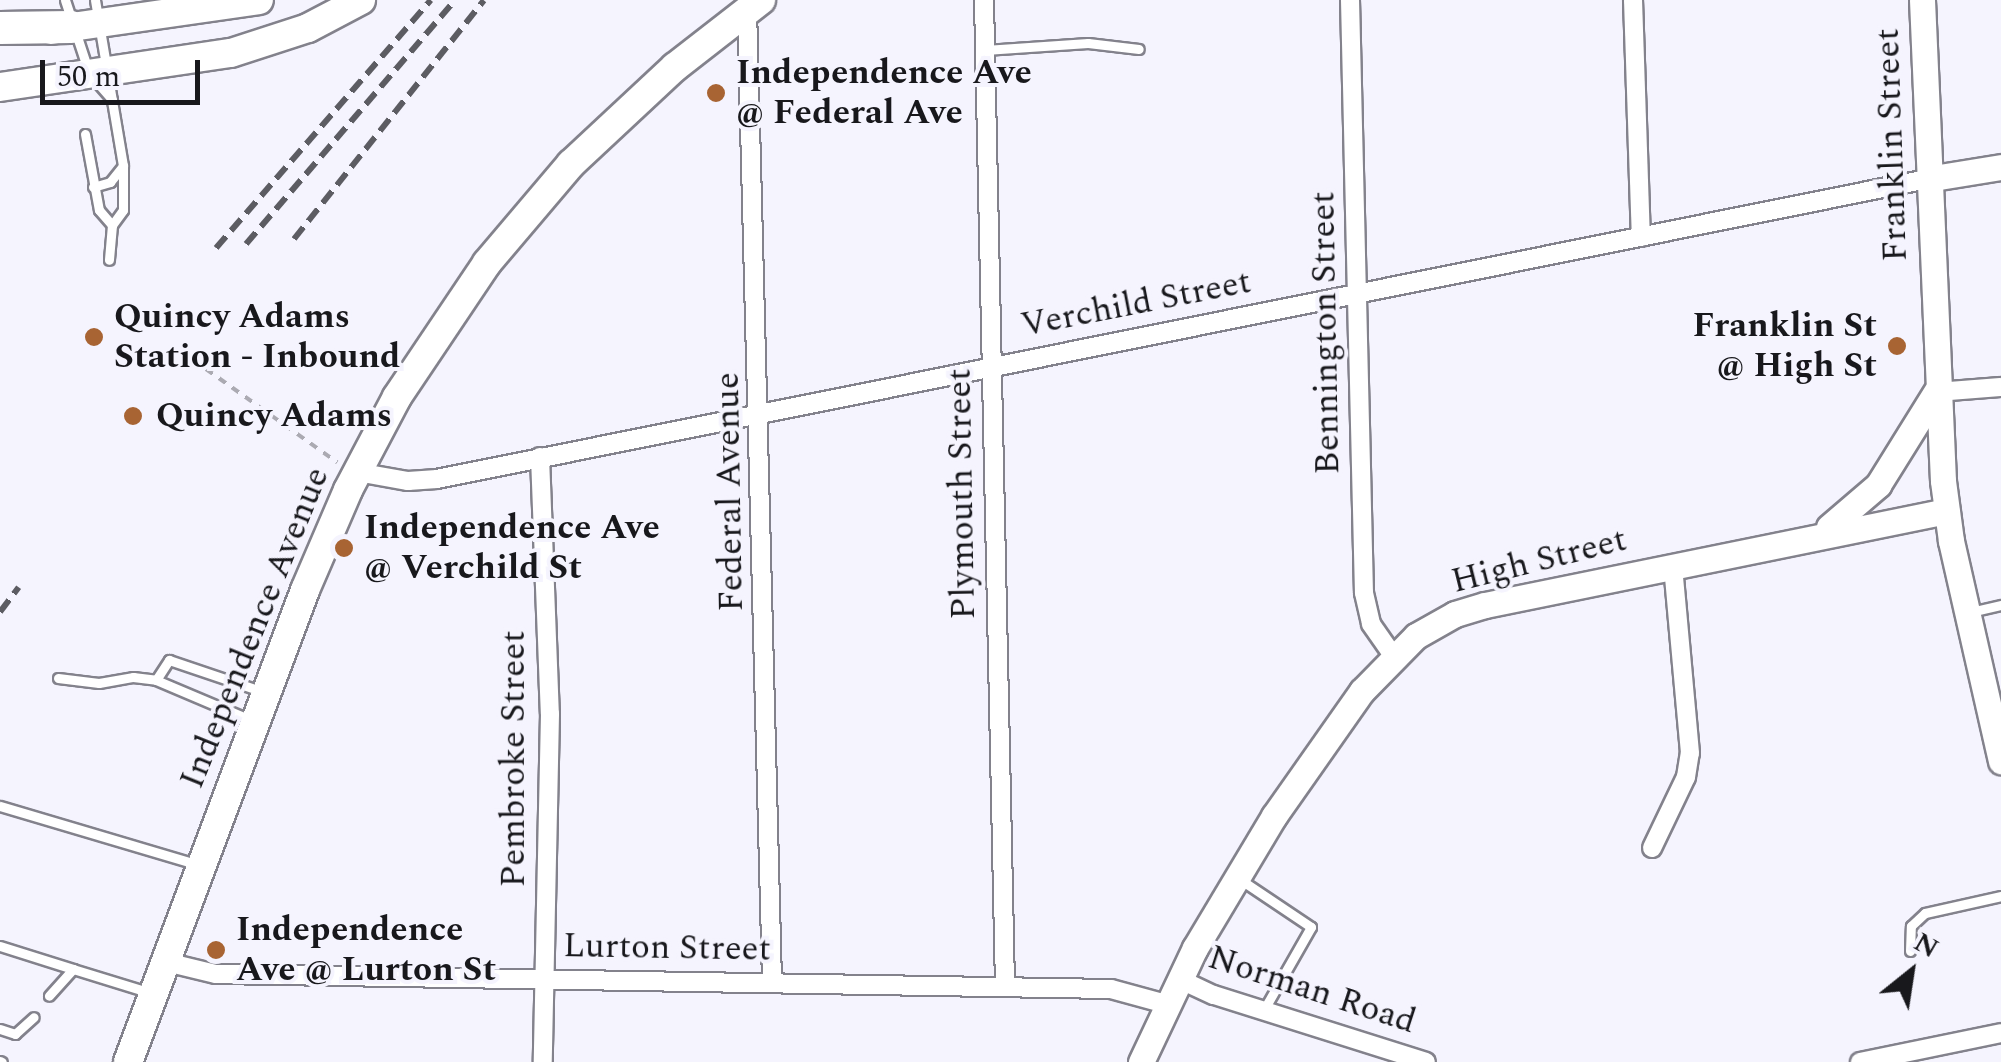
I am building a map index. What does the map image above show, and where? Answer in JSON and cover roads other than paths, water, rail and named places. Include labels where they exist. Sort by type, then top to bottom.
[{"type":"highway","points":[[0,28],[83,13]]},
{"type":"main road","points":[[0,37],[83,13],[259,0]]},
{"type":"main road","points":[[0,86],[248,48],[308,28],[361,0]]},
{"type":"main road","name":"Independence Avenue","points":[[128,1062],[266,693],[357,472],[431,342],[529,212],[633,104],[752,3]]},
{"type":"street","name":"Plymouth Street","points":[[984,0],[1005,986]]},
{"type":"street","name":"Bennington Street","points":[[1350,0],[1364,593],[1370,624],[1393,656]]},
{"type":"street","points":[[1633,0],[1640,237]]},
{"type":"street","name":"Franklin Street","points":[[1922,0],[1936,392],[1947,511],[2000,754]]},
{"type":"street","name":"Federal Avenue","points":[[752,3],[772,982]]},
{"type":"street","points":[[1927,180],[2001,168]]},
{"type":"street","name":"Verchild Street","points":[[357,472],[408,480],[437,479],[1927,180]]},
{"type":"street","points":[[1815,535],[1846,518],[1878,485],[1936,392],[2001,387]]},
{"type":"street","name":"Pembroke Street","points":[[540,457],[550,700],[543,1062]]},
{"type":"street","name":"High Street","points":[[1141,1062],[1166,1004],[1236,876],[1318,750],[1393,656],[1428,628],[1469,609],[1815,535],[1947,511]]},
{"type":"street","points":[[1652,848],[1686,778],[1690,754],[1673,565]]},
{"type":"street","name":"Lurton Street","points":[[166,962],[216,974],[1111,988],[1166,1004]]},
{"type":"street","name":"Norman Road","points":[[1179,979],[1263,1011],[1426,1062]]},
{"type":"street","points":[[1860,1062],[2001,1033]]},
{"type":"lane","points":[[83,13],[99,72],[112,99],[123,166],[123,210],[112,225],[109,260]]},
{"type":"lane","points":[[83,13],[99,72],[112,99]]},
{"type":"lane","points":[[985,50],[1088,43],[1138,48]]},
{"type":"lane","points":[[85,134],[98,210],[112,225]]},
{"type":"lane","points":[[93,187],[110,182],[123,166]]},
{"type":"lane","points":[[1969,612],[2001,604]]},
{"type":"lane","points":[[156,680],[169,660],[266,693]]},
{"type":"lane","points":[[58,678],[99,683],[134,676],[156,680],[256,722]]},
{"type":"lane","points":[[0,806],[202,866]]},
{"type":"lane","points":[[1236,876],[1311,926],[1263,1011]]},
{"type":"lane","points":[[1910,952],[1911,926],[1924,912],[2001,896]]},
{"type":"lane","points":[[0,946],[154,994]]},
{"type":"lane","points":[[50,996],[73,969]]},
{"type":"lane","points":[[0,1029],[15,1034],[34,1017]]},
{"type":"railway","points":[[216,248],[431,0]]},
{"type":"railway","points":[[246,244],[455,0]]},
{"type":"railway","points":[[294,239],[484,0]]},
{"type":"railway","points":[[0,612],[19,587]]},
{"type":"place","name":"Independence Ave @ Federal Ave","points":[[716,93]]},
{"type":"place","name":"Quincy Adams Station - Inbound","points":[[94,337]]},
{"type":"place","name":"Franklin St @ High St","points":[[1897,346]]},
{"type":"place","name":"Quincy Adams","points":[[133,416]]},
{"type":"place","name":"Independence Ave @ Verchild St","points":[[344,548]]},
{"type":"place","name":"Independence Ave @ Lurton St","points":[[216,950]]}]
